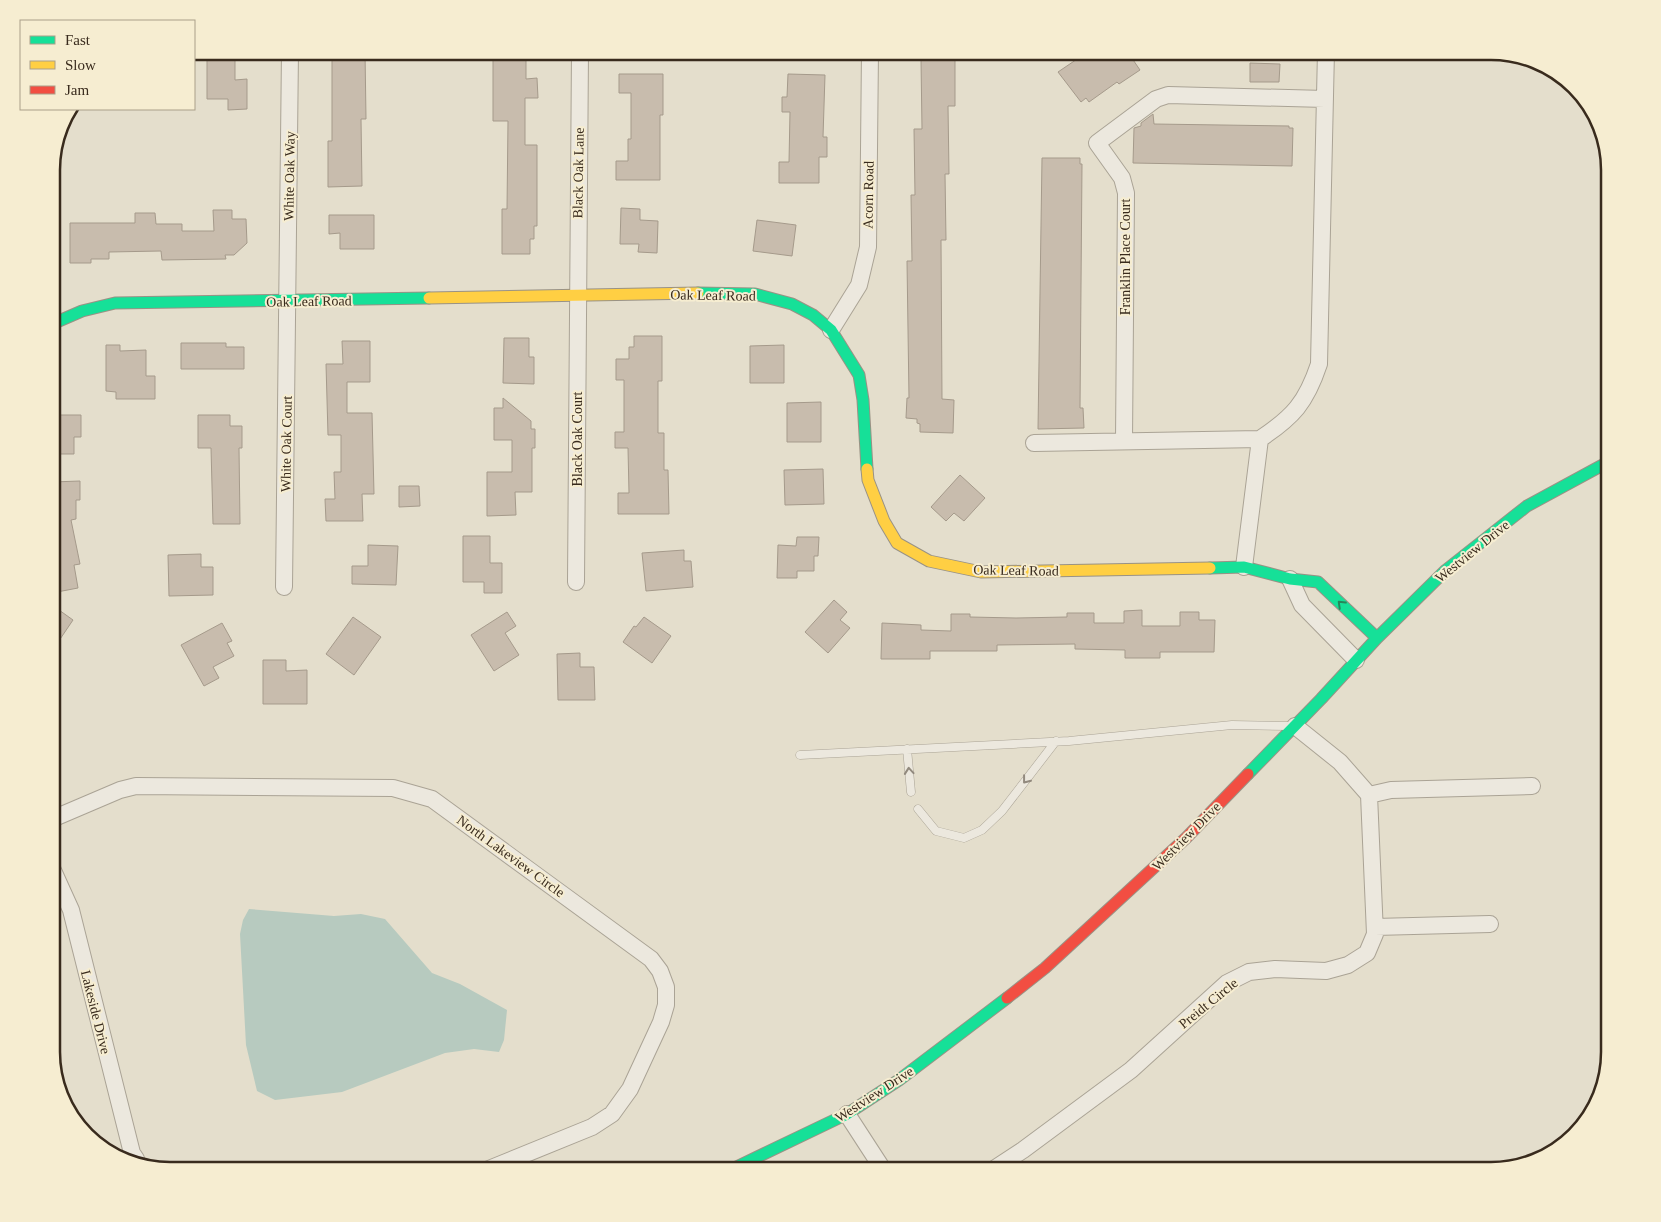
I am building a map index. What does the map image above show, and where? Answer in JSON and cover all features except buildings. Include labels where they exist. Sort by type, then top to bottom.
[{"type":"street","name":"White Oak Way","points":[[288,301],[290,60]]},
{"type":"street","name":"Black Oak Lane","points":[[577,295],[580,60]]},
{"type":"street","name":"Acorn Road","points":[[831,330],[860,285],[868,247],[870,60]]},
{"type":"street","points":[[1034,443],[1260,439],[1282,424],[1299,406],[1312,386],[1319,364],[1326,60]]},
{"type":"street","name":"Franklin Place Court","points":[[1124,441],[1126,193],[1122,178],[1097,143],[1156,99],[1168,95],[1325,100]]},
{"type":"street","name":"Oak Leaf Road","points":[[60,320],[90,308],[114,303],[755,294],[792,304],[813,315],[831,330],[846,351],[859,375],[863,400],[868,480],[884,522],[897,543],[929,562],[981,572],[1244,567],[1290,579],[1318,582],[1376,638]]},
{"type":"street","name":"Black Oak Court","points":[[576,582],[577,295]]},
{"type":"street","name":"White Oak Court","points":[[284,587],[288,301]]},
{"type":"street","points":[[1244,567],[1260,439]]},
{"type":"street","name":"Westview Drive","points":[[747,1162],[847,1114],[899,1080],[1045,968],[1186,838],[1295,726],[1376,638],[1446,570],[1527,506],[1601,466]]},
{"type":"street","points":[[1290,579],[1302,605],[1356,660]]},
{"type":"street","points":[[1295,726],[1340,762],[1369,796],[1391,790],[1532,786]]},
{"type":"street","name":"North Lakeview Circle","points":[[60,816],[120,790],[136,786],[393,788],[412,792],[432,799],[651,959],[660,971],[666,988],[666,1005],[661,1022],[630,1089],[612,1114],[592,1127],[506,1162]]},
{"type":"street","name":"Preidt Circle","points":[[1005,1162],[1131,1070],[1227,983],[1249,972],[1275,969],[1326,971],[1348,965],[1367,953],[1375,934],[1369,796]]},
{"type":"street","name":"Lakeside Drive","points":[[60,885],[71,910],[134,1156]]},
{"type":"street","points":[[1375,928],[1490,924]]},
{"type":"street","points":[[847,1114],[878,1162]]},
{"type":"lane","points":[[800,755],[1056,741],[1232,726],[1295,726]]},
{"type":"lane","points":[[918,809],[936,831],[964,838],[982,830],[1002,811],[1056,741]]},
{"type":"lane","points":[[907,749],[911,792]]},
{"type":"shaded area","points":[[249,909],[334,916],[361,914],[385,919],[432,973],[460,984],[507,1010],[504,1040],[499,1052],[474,1049],[445,1053],[342,1092],[275,1100],[257,1091],[246,1045],[240,934],[243,920]]},
{"type":"traffic: fast","points":[[698,293],[755,294],[792,304],[813,315],[831,330],[859,375],[863,400],[867,469]]},
{"type":"traffic: fast","points":[[60,321],[82,311],[115,303],[429,298]]},
{"type":"traffic: fast","points":[[1248,774],[1377,638],[1446,570],[1527,506],[1601,466]]},
{"type":"traffic: fast","points":[[1210,568],[1244,567],[1290,579],[1318,582],[1377,638]]},
{"type":"traffic: fast","points":[[747,1162],[847,1114],[899,1080],[1007,998]]},
{"type":"traffic: slow","points":[[429,298],[698,293]]},
{"type":"traffic: slow","points":[[867,469],[868,480],[884,521],[897,543],[929,561],[981,572],[1210,568]]},
{"type":"traffic: jam","points":[[1007,998],[1045,968],[1186,838],[1248,774]]}]
